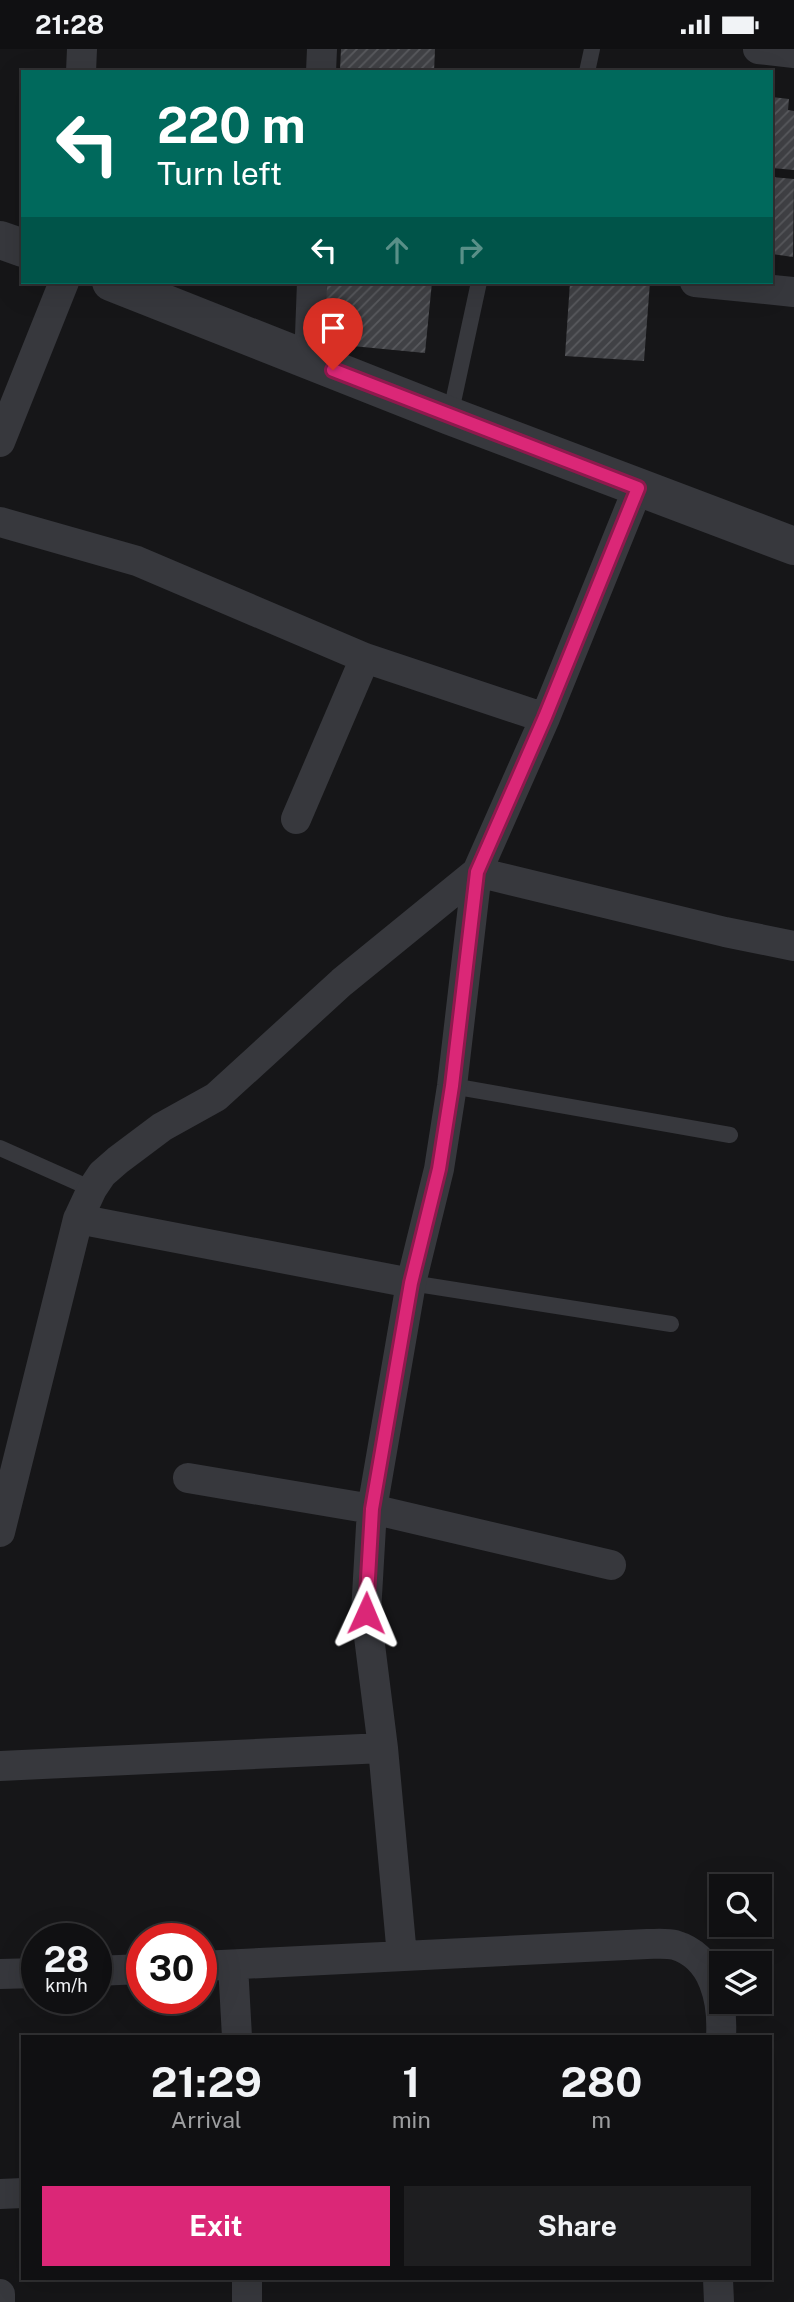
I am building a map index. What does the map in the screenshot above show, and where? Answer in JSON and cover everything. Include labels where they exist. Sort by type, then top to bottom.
[{"type":"street","points":[[80,70],[82,49]]},
{"type":"street","points":[[321,70],[322,49]]},
{"type":"street","points":[[758,49],[794,53]]},
{"type":"street","points":[[0,240],[21,247]]},
{"type":"street","points":[[0,442],[63,284]]},
{"type":"street","points":[[116,284],[450,416],[794,545]]},
{"type":"street","points":[[309,361],[312,284]]},
{"type":"street","points":[[715,284],[794,292]]},
{"type":"street","points":[[402,1956],[383,1748],[366,1613],[372,1509],[411,1283],[439,1169],[452,1086],[477,872],[545,717],[638,488]]},
{"type":"street","points":[[0,522],[137,561],[365,658],[545,717]]},
{"type":"street","points":[[296,819],[365,658]]},
{"type":"street","points":[[477,872],[794,946]]},
{"type":"street","points":[[0,1532],[78,1219],[102,1174],[162,1128],[216,1097],[342,982],[477,872]]},
{"type":"street","points":[[78,1219],[411,1283]]},
{"type":"street","points":[[188,1478],[372,1509],[611,1565]]},
{"type":"street","points":[[0,1766],[383,1748]]},
{"type":"street","points":[[217,1966],[647,1944],[675,1945],[696,1957],[712,1975],[722,2011],[721,2035]]},
{"type":"street","points":[[233,1965],[237,2035]]},
{"type":"street","points":[[0,1974],[21,1973]]},
{"type":"street","points":[[0,2195],[21,2193]]},
{"type":"street","points":[[247,2280],[247,2302]]},
{"type":"street","points":[[718,2280],[719,2302]]},
{"type":"street","points":[[0,2294],[0,2302]]},
{"type":"lane","points":[[587,70],[592,49]]},
{"type":"lane","points":[[450,416],[479,284]]},
{"type":"lane","points":[[452,1086],[730,1135]]},
{"type":"lane","points":[[0,1148],[92,1189]]},
{"type":"lane","points":[[411,1283],[671,1324]]},
{"type":"building","points":[[341,49],[435,49],[434,70],[340,70]]},
{"type":"building","points":[[773,97],[789,99],[788,110],[794,111],[794,170],[773,168]]},
{"type":"building","points":[[773,177],[794,179],[793,257],[773,254]]},
{"type":"building","points":[[327,284],[432,284],[425,353],[321,343]]},
{"type":"building","points":[[570,284],[650,284],[644,361],[565,356]]},
{"type":"route","points":[[333,370],[638,488],[545,717],[477,872],[452,1086],[439,1169],[411,1283],[372,1509],[366,1570],[366,1613]]}]
